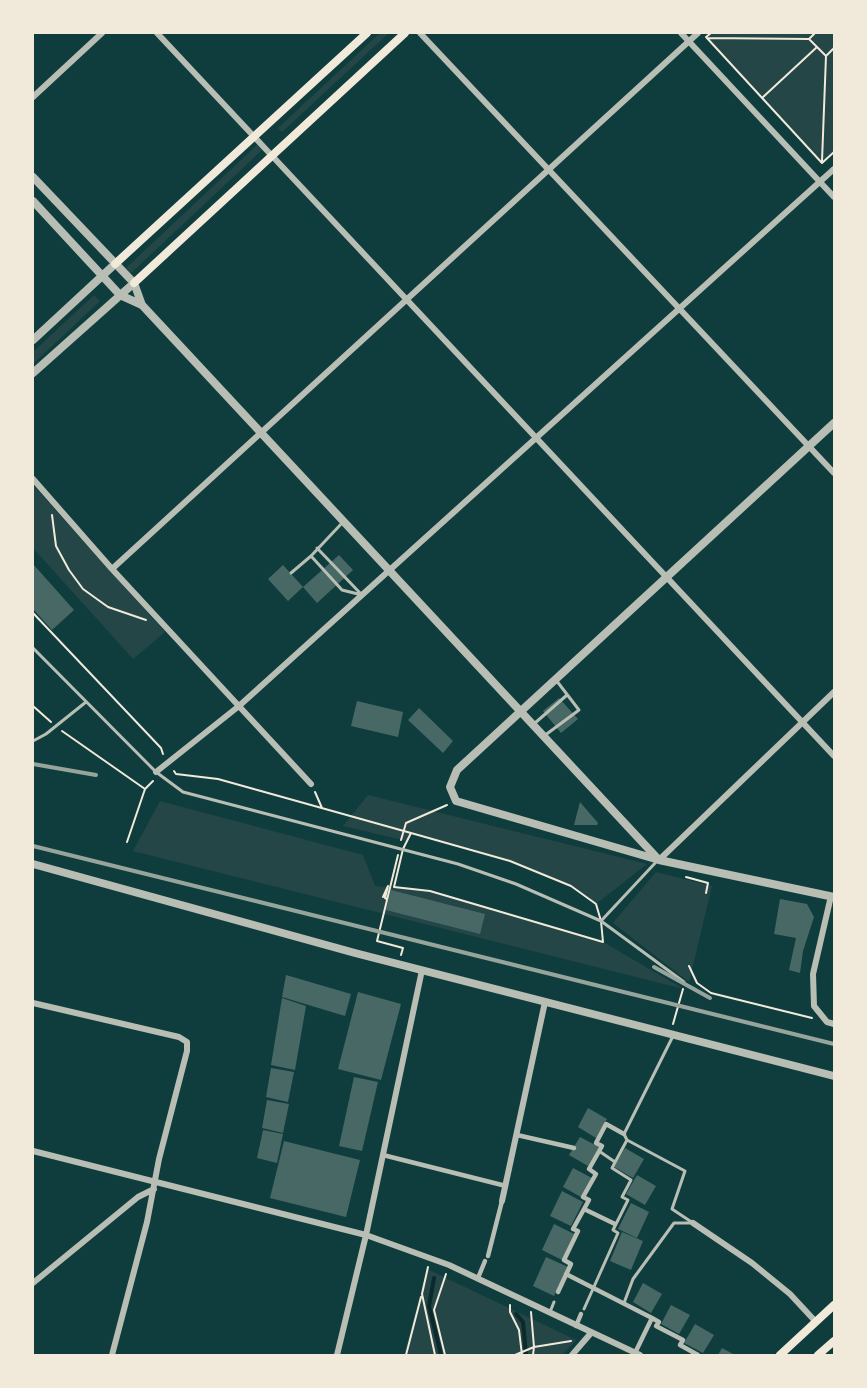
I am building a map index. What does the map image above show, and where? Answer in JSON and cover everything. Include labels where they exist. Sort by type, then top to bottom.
[{"type":"main road","points":[[115,264],[367,33]]},
{"type":"main road","points":[[134,284],[405,33]]},
{"type":"main road","points":[[780,1355],[834,1305]]},
{"type":"main road","points":[[818,1355],[834,1341]]},
{"type":"street","points":[[33,97],[102,33]]},
{"type":"street","points":[[158,33],[834,756]]},
{"type":"street","points":[[420,33],[834,473]]},
{"type":"street","points":[[681,33],[834,197]]},
{"type":"street","points":[[112,569],[698,33]]},
{"type":"street","points":[[156,772],[239,706],[834,169]]},
{"type":"street","points":[[33,177],[134,284],[142,305],[659,860]]},
{"type":"street","points":[[33,201],[120,296],[142,305]]},
{"type":"street","points":[[33,340],[115,264]]},
{"type":"street","points":[[33,373],[134,284]]},
{"type":"street","points":[[830,1023],[814,1006],[813,974],[833,897],[659,860],[456,801],[450,788],[457,770],[834,423]]},
{"type":"street","points":[[33,479],[112,569],[311,784]]},
{"type":"street","points":[[659,860],[834,692]]},
{"type":"street","points":[[33,864],[422,970],[834,1076]]},
{"type":"street","points":[[337,1355],[366,1235],[422,970]]},
{"type":"street","points":[[478,1278],[486,1258],[506,1186],[544,1002]]},
{"type":"street","points":[[33,1004],[179,1037],[187,1042],[156,1181],[112,1355]]},
{"type":"street","points":[[558,1292],[571,1263],[564,1260],[578,1231],[573,1229],[589,1200],[583,1197],[596,1174],[589,1169],[602,1146],[596,1143],[606,1124],[624,1134]]},
{"type":"street","points":[[517,1135],[574,1148]]},
{"type":"street","points":[[33,1151],[366,1235],[449,1265],[638,1354],[652,1318]]},
{"type":"street","points":[[382,1155],[506,1186]]},
{"type":"street","points":[[33,1283],[138,1197],[154,1189]]},
{"type":"street","points":[[584,1209],[615,1224]]},
{"type":"street","points":[[693,1223],[752,1263],[790,1294],[816,1322]]},
{"type":"street","points":[[566,1274],[659,1322],[656,1326],[683,1340],[681,1345],[698,1355]]},
{"type":"street","points":[[576,1326],[582,1312]]},
{"type":"street","points":[[572,1355],[591,1333]]},
{"type":"lane","points":[[291,573],[344,521]]},
{"type":"lane","points":[[318,548],[362,596]]},
{"type":"lane","points":[[310,555],[342,590],[362,596]]},
{"type":"lane","points":[[33,648],[162,778],[183,792],[458,864],[516,884],[602,921],[684,982]]},
{"type":"lane","points":[[543,736],[579,710],[555,679]]},
{"type":"lane","points":[[533,725],[567,695]]},
{"type":"lane","points":[[33,741],[56,727],[87,702]]},
{"type":"lane","points":[[602,921],[659,860]]},
{"type":"lane","points":[[672,1034],[624,1134],[627,1140],[686,1171],[672,1209],[693,1223]]},
{"type":"lane","points":[[582,1312],[595,1288],[618,1233],[613,1230],[628,1200],[622,1197],[631,1180],[612,1168],[627,1140]]},
{"type":"lane","points":[[599,1151],[615,1162]]},
{"type":"lane","points":[[624,1303],[633,1279],[674,1223],[693,1223]]},
{"type":"lane","points":[[549,1313],[554,1302]]},
{"type":"path","points":[[694,48],[711,33]]},
{"type":"path","points":[[809,39],[815,33]]},
{"type":"path","points":[[706,38],[809,39],[826,56]]},
{"type":"path","points":[[706,38],[822,163]]},
{"type":"path","points":[[762,98],[817,47]]},
{"type":"path","points":[[822,163],[826,56],[834,48]]},
{"type":"path","points":[[822,163],[834,152]]},
{"type":"path","points":[[52,501],[51,525],[56,546],[69,570],[83,588],[95,599],[124,614],[161,621]]},
{"type":"path","points":[[33,613],[161,748],[167,763],[176,774]]},
{"type":"path","points":[[33,706],[56,727],[145,789]]},
{"type":"path","points":[[127,842],[145,789],[151,782],[176,774],[218,779],[322,808],[411,833],[510,861],[571,886],[596,904],[602,921],[603,942],[430,891],[394,887],[403,849],[411,833]]},
{"type":"path","points":[[311,784],[322,808]]},
{"type":"path","points":[[402,952],[403,948],[377,941],[406,823],[456,801]]},
{"type":"path","points":[[706,893],[708,883]]},
{"type":"path","points":[[383,897],[388,886],[385,898],[387,899]]},
{"type":"path","points":[[672,1034],[689,966],[697,983],[711,993],[830,1023]]},
{"type":"path","points":[[406,1355],[430,1258]]},
{"type":"path","points":[[445,1355],[434,1310],[449,1265]]},
{"type":"path","points":[[510,1293],[510,1312],[519,1330],[522,1355]]},
{"type":"path","points":[[422,1294],[435,1355]]},
{"type":"path","points":[[530,1304],[532,1355]]},
{"type":"path","points":[[515,1355],[523,1350],[572,1341]]},
{"type":"shaded area","points":[[380,33],[389,33],[282,132],[278,128]]},
{"type":"shaded area","points":[[711,33],[834,33],[834,152],[822,163],[706,38]]},
{"type":"shaded area","points":[[257,145],[262,150],[131,273],[126,268]]},
{"type":"shaded area","points":[[94,295],[100,301],[33,364],[33,352]]},
{"type":"shaded area","points":[[33,485],[165,632],[133,659],[33,548]]},
{"type":"shaded area","points":[[368,795],[647,864],[596,904],[571,886],[512,862],[411,833],[407,841],[343,826]]},
{"type":"shaded area","points":[[160,801],[363,855],[375,886],[430,891],[603,942],[684,989],[133,851]]},
{"type":"shaded area","points":[[656,872],[712,886],[689,982],[613,923]]},
{"type":"shaded area","points":[[427,1269],[576,1340],[562,1355],[404,1355]]},
{"type":"building","points":[[339,555],[353,570],[317,603],[303,587]]},
{"type":"building","points":[[33,564],[74,610],[52,630],[33,609]]},
{"type":"building","points":[[283,565],[303,587],[288,601],[268,579]]},
{"type":"building","points":[[559,698],[578,719],[561,733],[543,711]]},
{"type":"building","points":[[357,701],[403,712],[398,737],[351,726]]},
{"type":"building","points":[[419,708],[453,741],[443,753],[408,720]]},
{"type":"building","points":[[580,802],[598,823],[597,825],[574,825]]},
{"type":"building","points":[[391,890],[485,914],[480,934],[386,910]]},
{"type":"building","points":[[780,899],[807,904],[814,917],[803,951],[800,973],[789,970],[796,938],[774,934]]},
{"type":"building","points":[[286,975],[351,994],[345,1016],[282,997]]},
{"type":"building","points":[[358,992],[401,1004],[381,1080],[338,1069]]},
{"type":"building","points":[[282,998],[306,1006],[295,1070],[271,1065]]},
{"type":"building","points":[[271,1068],[294,1072],[288,1102],[266,1097]]},
{"type":"building","points":[[354,1077],[378,1082],[362,1151],[339,1146]]},
{"type":"building","points":[[267,1100],[289,1104],[283,1133],[262,1128]]},
{"type":"building","points":[[588,1108],[607,1119],[596,1138],[578,1127]]},
{"type":"building","points":[[263,1130],[283,1134],[277,1163],[257,1158]]},
{"type":"building","points":[[580,1137],[599,1147],[588,1166],[569,1155]]},
{"type":"building","points":[[284,1141],[360,1160],[346,1217],[270,1198]]},
{"type":"building","points":[[625,1148],[644,1159],[633,1178],[614,1167]]},
{"type":"building","points":[[573,1168],[592,1178],[581,1197],[563,1187]]},
{"type":"building","points":[[637,1175],[656,1186],[645,1205],[626,1194]]},
{"type":"building","points":[[562,1191],[583,1202],[571,1226],[550,1216]]},
{"type":"building","points":[[631,1203],[649,1212],[637,1238],[618,1229]]},
{"type":"building","points":[[554,1224],[574,1234],[562,1260],[542,1250]]},
{"type":"building","points":[[622,1232],[643,1241],[631,1270],[610,1261]]},
{"type":"building","points":[[546,1257],[568,1267],[554,1296],[533,1286]]},
{"type":"building","points":[[643,1283],[662,1294],[651,1313],[633,1302]]},
{"type":"building","points":[[671,1305],[690,1315],[679,1334],[661,1324]]},
{"type":"building","points":[[695,1324],[714,1335],[703,1353],[684,1343]]},
{"type":"building","points":[[722,1348],[735,1355],[718,1355]]},
{"type":"waterway","points":[[434,1278],[429,1306],[441,1355]]},
{"type":"waterway","points":[[516,1314],[523,1322],[526,1355]]},
{"type":"railway","points":[[33,764],[96,775]]},
{"type":"railway","points":[[33,846],[834,1044]]},
{"type":"railway","points":[[654,967],[710,998]]}]
